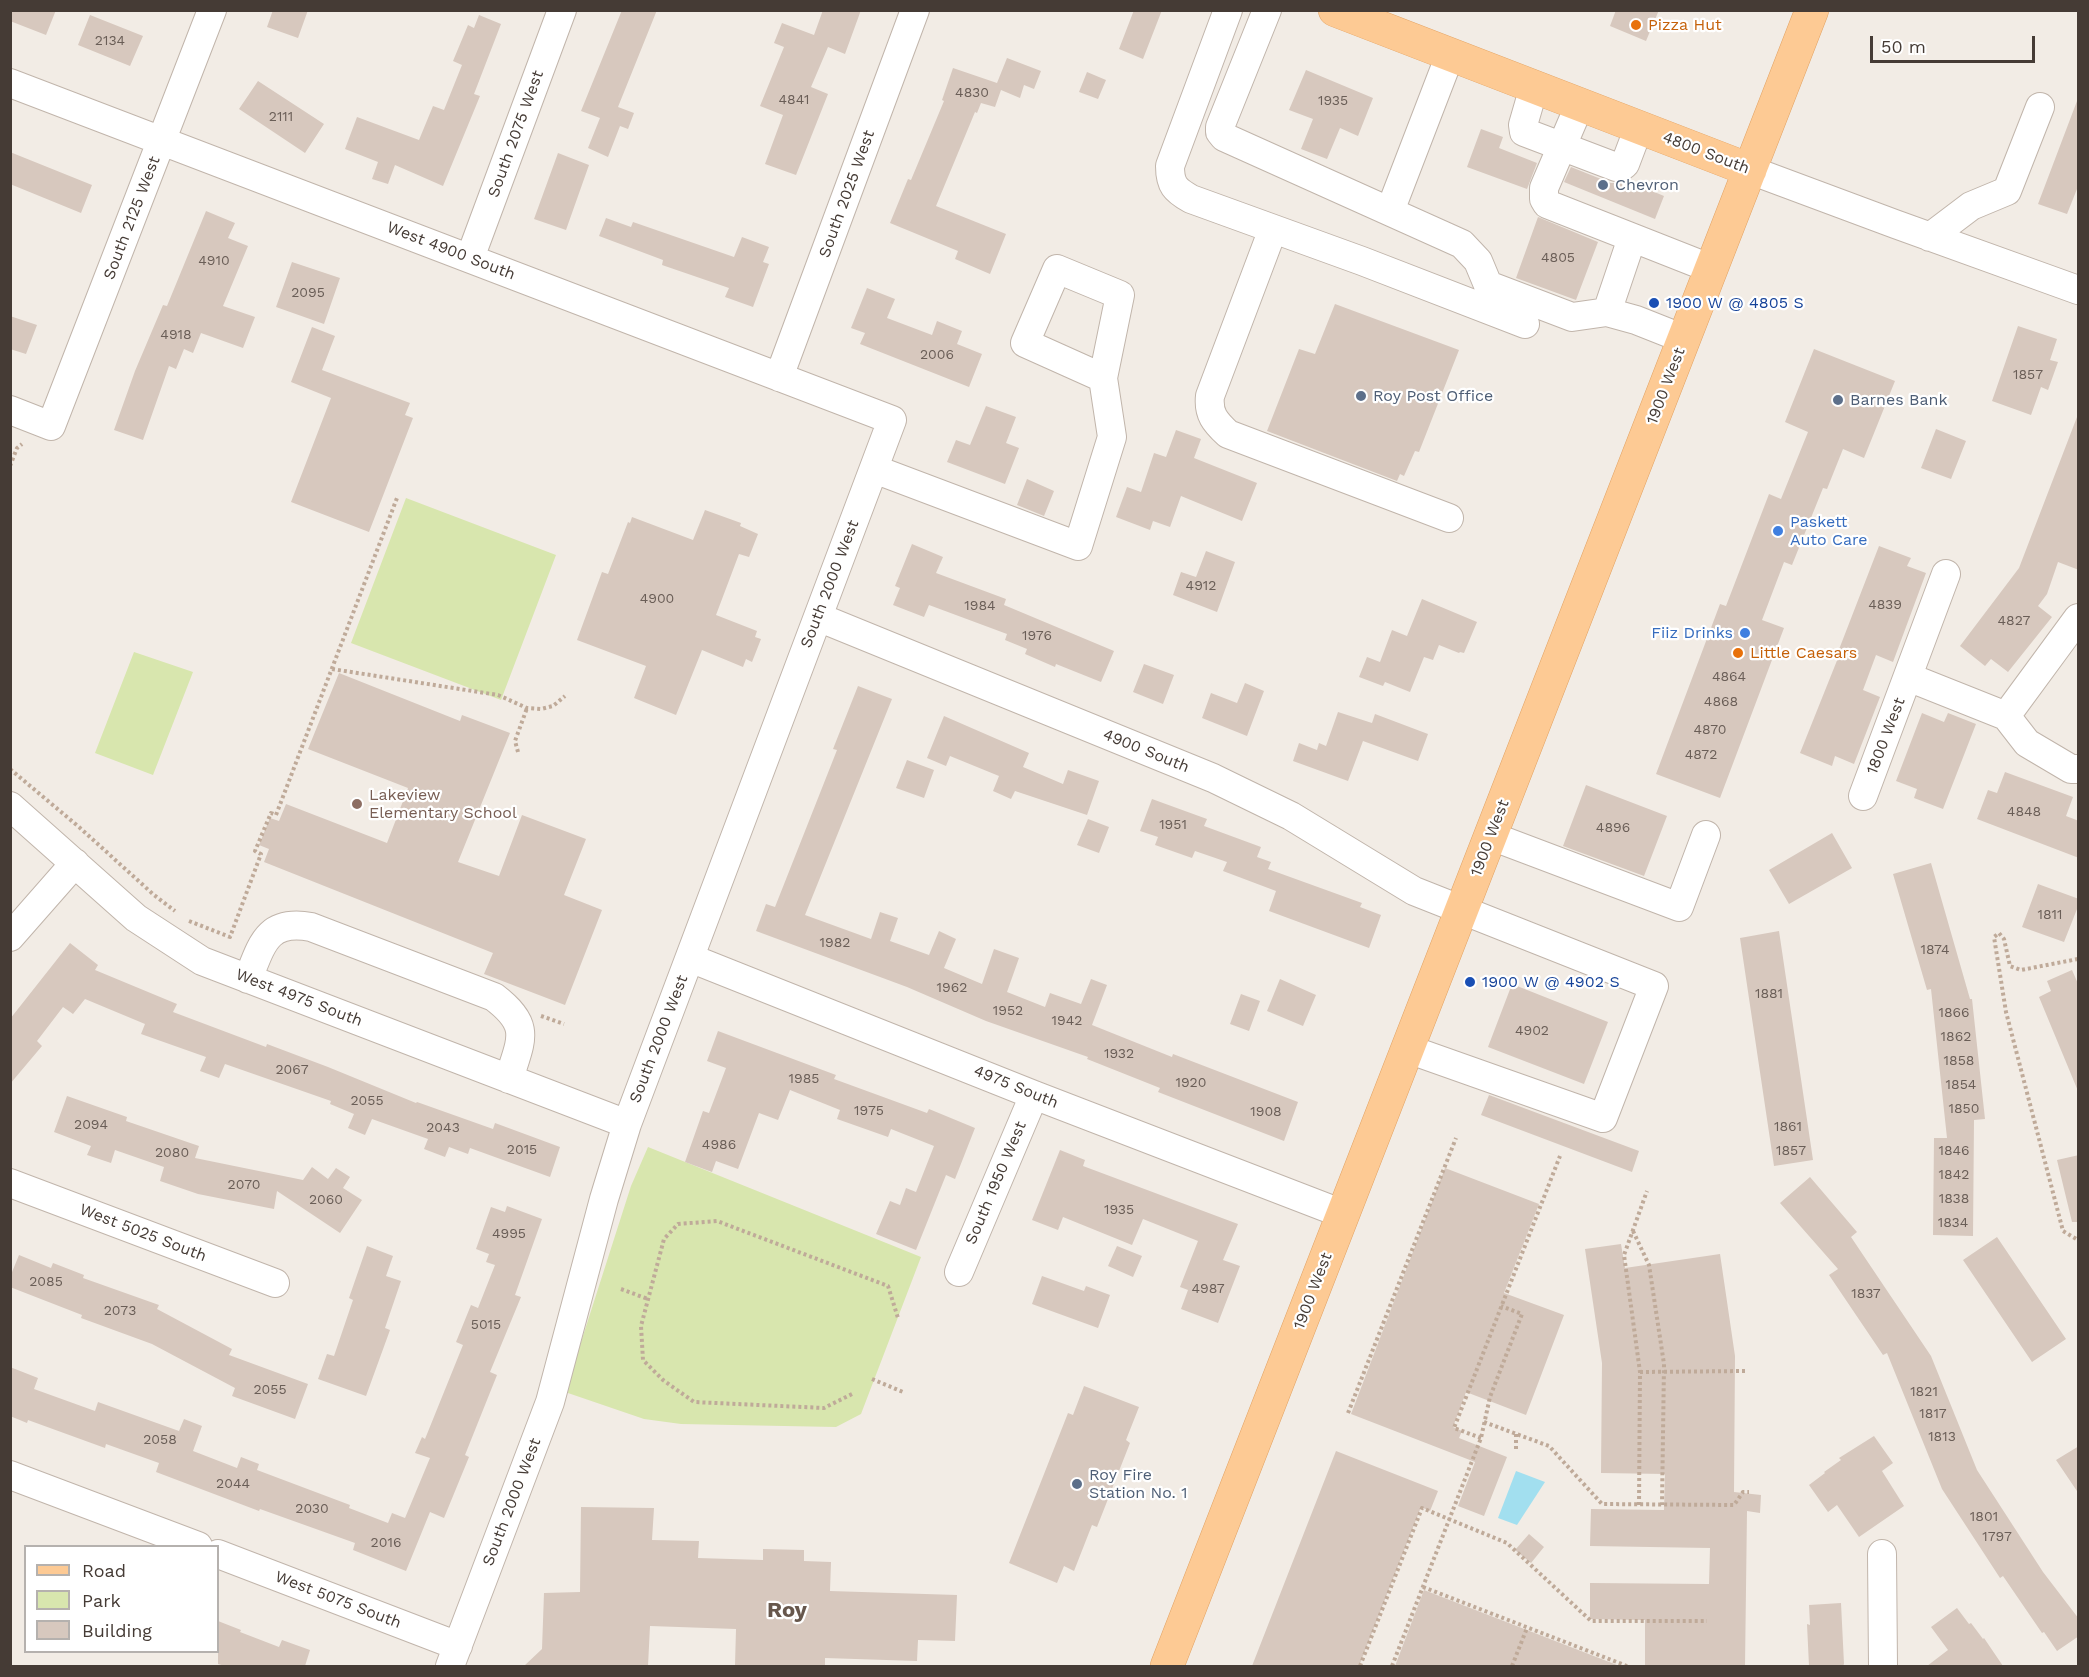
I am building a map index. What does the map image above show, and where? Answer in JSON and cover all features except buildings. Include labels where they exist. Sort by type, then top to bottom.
[{"type":"main road","name":"4800 South","points":[[1335,10],[1750,170]]},
{"type":"main road","name":"1900 West","points":[[1167,1666],[1812,10]]},
{"type":"street","name":"South 2125 West","points":[[10,410],[51,426],[212,10]]},
{"type":"street","name":"South 2075 West","points":[[470,258],[562,10]]},
{"type":"street","name":"South 2025 West","points":[[779,377],[915,10]]},
{"type":"street","points":[[1228,10],[1170,166],[1170,176],[1178,192],[1191,199],[1362,261],[1525,324]]},
{"type":"street","points":[[1267,10],[1220,127],[1220,132],[1224,137],[1462,244],[1478,261],[1488,285],[1572,317],[1607,312],[1636,320],[1684,339]]},
{"type":"street","points":[[1390,211],[1450,55]]},
{"type":"street","name":"West 4900 South","points":[[10,83],[892,420]]},
{"type":"street","points":[[1534,87],[1522,128],[1524,132],[1621,167],[1639,127]]},
{"type":"street","points":[[1580,104],[1544,188],[1544,199],[1547,204],[1712,269]]},
{"type":"street","points":[[1930,237],[1971,206],[2007,191],[2040,107]]},
{"type":"street","name":"4800 South","points":[[1750,170],[2079,290]]},
{"type":"street","points":[[1273,229],[1210,396],[1209,409],[1215,422],[1228,434],[1449,518]]},
{"type":"street","points":[[1607,312],[1632,238]]},
{"type":"street","points":[[874,469],[1078,546],[1112,437],[1103,378]]},
{"type":"street","name":"South 2000 West","points":[[454,1656],[550,1402],[604,1199],[627,1124],[892,420]]},
{"type":"street","name":"1800 West","points":[[1863,796],[1946,574]]},
{"type":"street","name":"4900 South","points":[[818,617],[1213,778],[1291,816],[1414,891],[1461,912],[1654,986],[1603,1118],[1408,1049]]},
{"type":"street","points":[[2079,618],[2006,716],[2027,743],[2071,769],[2079,769]]},
{"type":"street","name":"1800 West","points":[[1908,677],[2006,716]]},
{"type":"street","name":"West 4975 South","points":[[10,806],[136,918],[202,961],[627,1124]]},
{"type":"street","points":[[1491,836],[1679,907],[1706,835]]},
{"type":"street","points":[[10,937],[75,863]]},
{"type":"street","points":[[248,979],[265,939],[273,931],[296,924],[311,927],[455,982],[494,997],[518,1020],[522,1036],[509,1079]]},
{"type":"street","name":"4975 South","points":[[690,958],[1034,1095],[1343,1214]]},
{"type":"street","name":"South 1950 West","points":[[958,1272],[1034,1095]]},
{"type":"street","name":"West 5025 South","points":[[10,1183],[275,1283]]},
{"type":"street","points":[[10,1475],[195,1545]]},
{"type":"street","name":"West 5075 South","points":[[219,1554],[454,1656]]},
{"type":"street","points":[[1882,1554],[1883,1666]]},
{"type":"path","points":[[10,466],[17,448],[22,444]]},
{"type":"path","points":[[186,919],[230,937],[261,854],[255,851],[271,813],[276,815],[397,498]]},
{"type":"path","points":[[332,669],[498,695],[527,708],[541,709],[552,706],[565,696]]},
{"type":"path","points":[[518,752],[515,741],[527,708]]},
{"type":"path","points":[[10,769],[154,895],[178,913]]},
{"type":"path","points":[[2079,959],[2021,970],[2010,966],[2004,939],[1999,933],[1994,937],[2006,1012],[2063,1231],[2079,1240]]},
{"type":"path","points":[[536,1014],[564,1024]]},
{"type":"path","points":[[1348,1413],[1456,1138]]},
{"type":"path","points":[[1481,1438],[1454,1428],[1560,1156]]},
{"type":"path","points":[[1639,1505],[1640,1372],[1624,1255],[1647,1191]]},
{"type":"path","points":[[852,1394],[824,1408],[694,1402],[663,1380],[643,1360],[641,1326],[664,1239],[678,1224],[717,1221],[888,1286],[898,1318]]},
{"type":"path","points":[[1633,1230],[1649,1265],[1664,1371],[1662,1505]]},
{"type":"path","points":[[621,1289],[648,1299]]},
{"type":"path","points":[[1392,1666],[1481,1438],[1490,1397],[1522,1314],[1501,1306]]},
{"type":"path","points":[[1640,1372],[1746,1371]]},
{"type":"path","points":[[872,1379],[903,1392]]},
{"type":"path","points":[[1484,1422],[1550,1446],[1602,1504],[1734,1505],[1743,1492],[1749,1492]]},
{"type":"path","points":[[1516,1434],[1516,1450]]},
{"type":"path","points":[[1360,1666],[1422,1508],[1507,1543],[1591,1620],[1707,1621]]},
{"type":"path","points":[[1423,1587],[1627,1666]]},
{"type":"path","points":[[1512,1666],[1527,1628]]},
{"type":"green space","points":[[406,498],[556,555],[501,700],[351,643]]},
{"type":"green space","points":[[134,652],[193,672],[153,775],[95,753]]},
{"type":"green space","points":[[648,1147],[921,1257],[861,1414],[836,1427],[681,1424],[644,1419],[565,1392],[631,1186]]},
{"type":"water","points":[[1516,1471],[1545,1482],[1517,1525],[1498,1518]]},
{"type":"place","name":"Pizza Hut","points":[[1636,25]]},
{"type":"place","name":"Chevron","points":[[1603,185]]},
{"type":"place","name":"1900 W @ 4805 S","points":[[1654,303]]},
{"type":"place","name":"Roy Post Office","points":[[1361,396]]},
{"type":"place","name":"Barnes Bank","points":[[1838,400]]},
{"type":"place","name":"Paskett Auto Care","points":[[1778,531]]},
{"type":"place","name":"Fiiz Drinks","points":[[1745,633]]},
{"type":"place","name":"Little Caesars","points":[[1738,653]]},
{"type":"place","name":"Lakeview Elementary School","points":[[357,804]]},
{"type":"place","name":"1900 W @ 4902 S","points":[[1470,982]]},
{"type":"place","name":"Roy Fire Station No. 1","points":[[1077,1484]]},
{"type":"district","name":"Roy","points":[[787,1611]]}]
